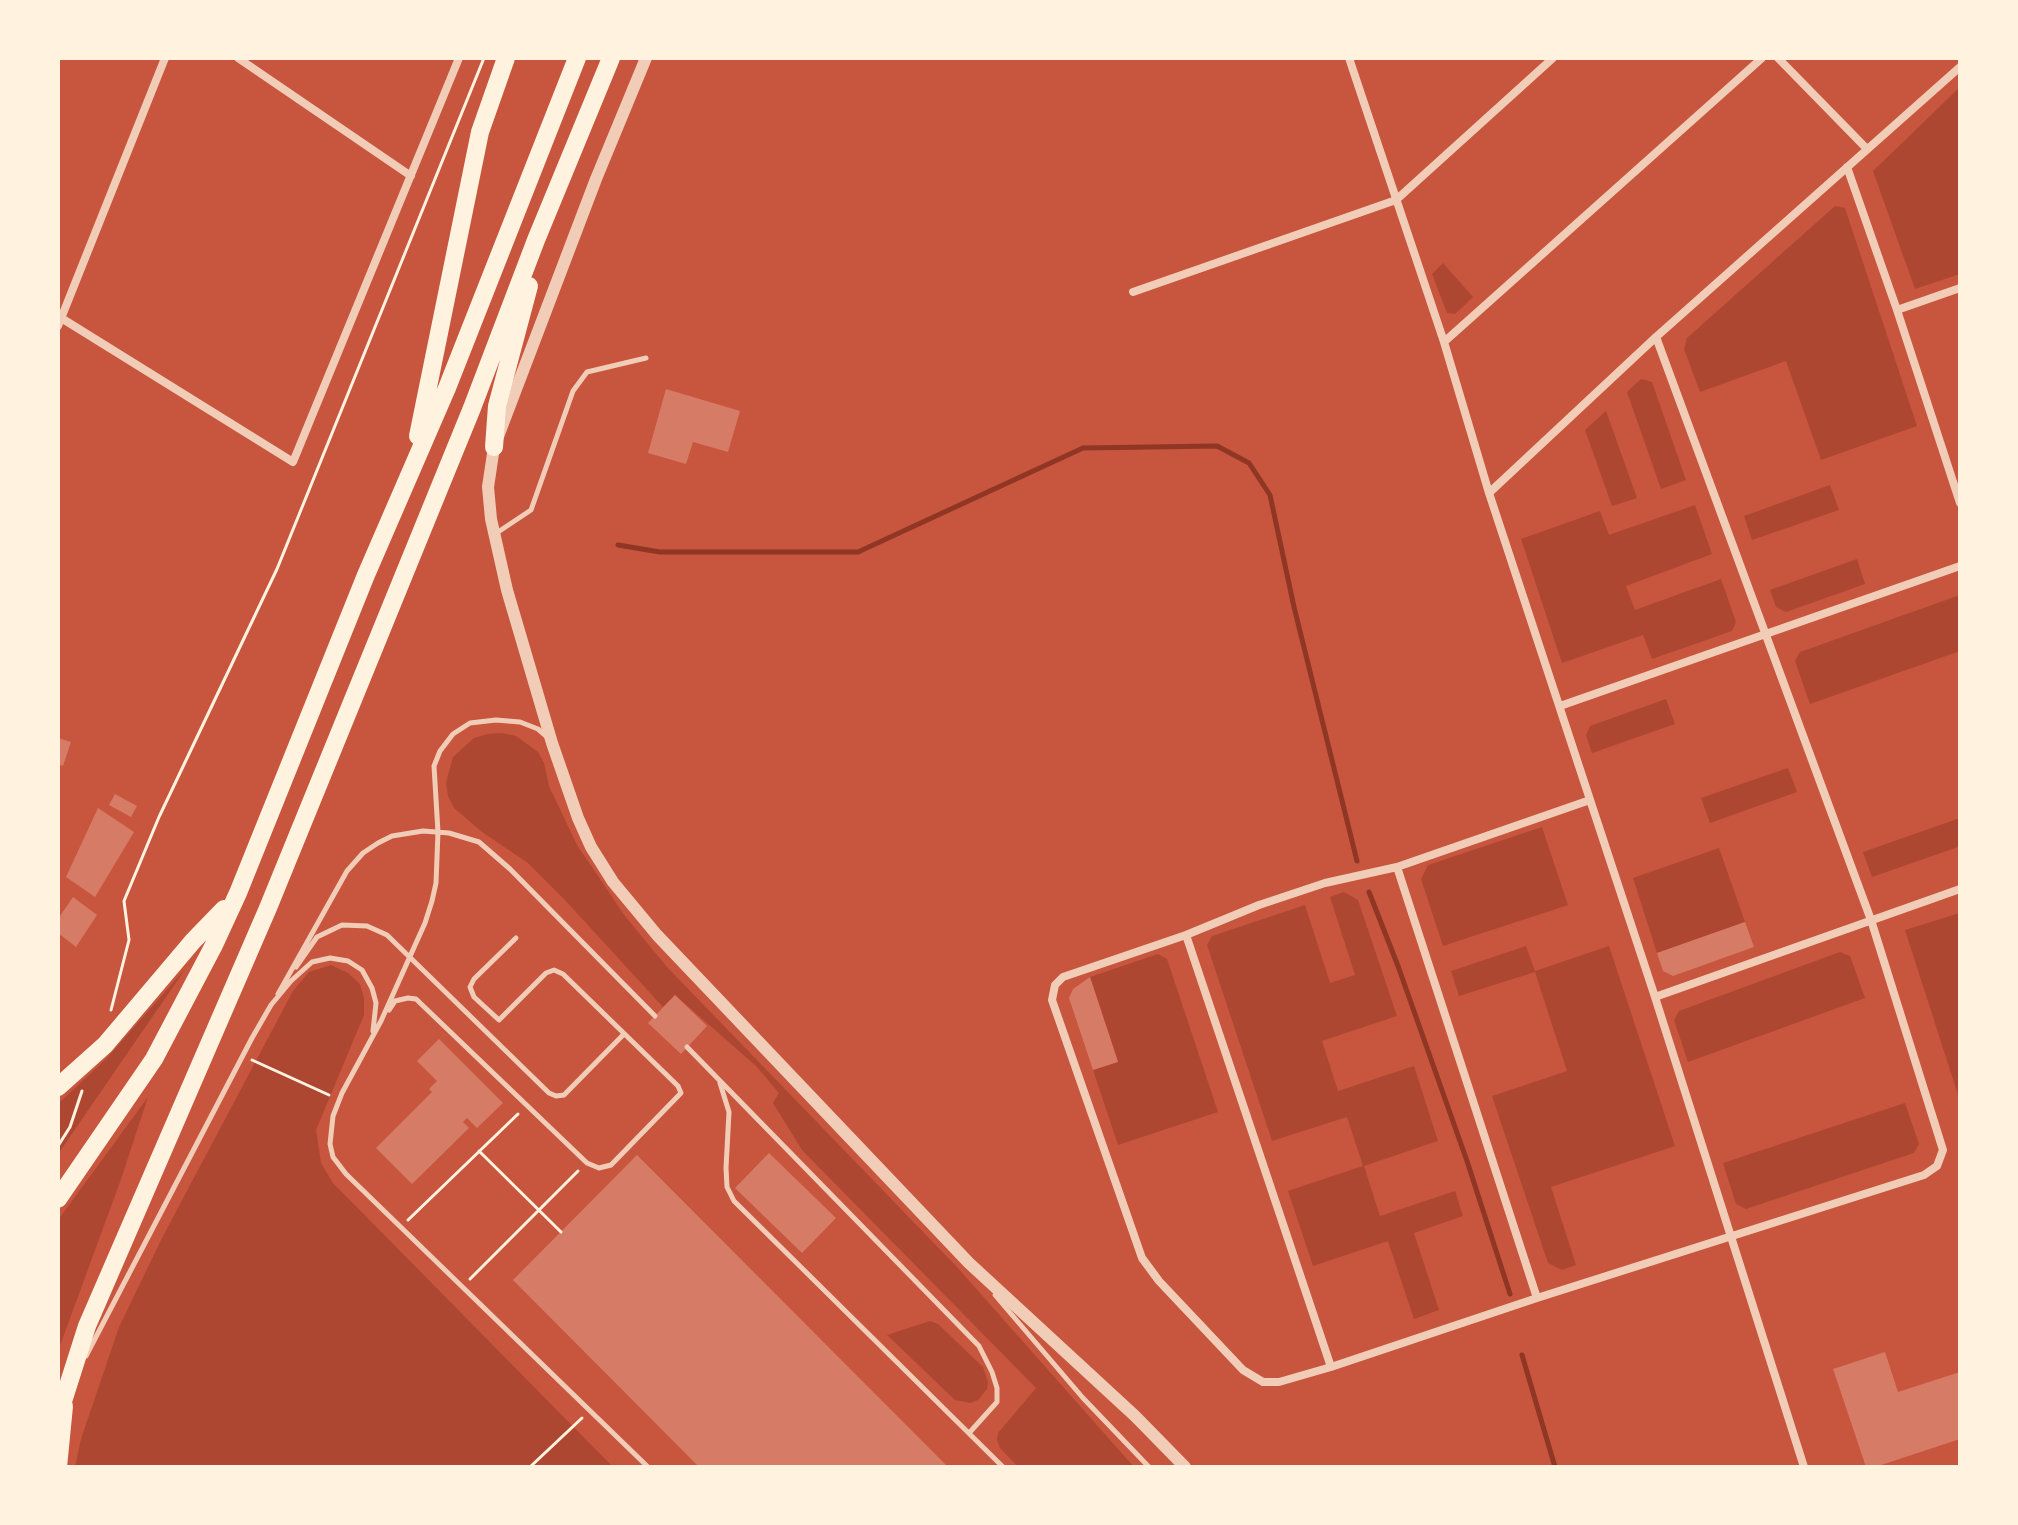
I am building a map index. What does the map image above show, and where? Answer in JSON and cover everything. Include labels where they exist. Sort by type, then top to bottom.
[{"type":"highway","points":[[409,478],[480,132],[506,58]]},
{"type":"highway","points":[[58,1199],[154,1059],[235,899],[366,575],[490,282],[577,58]]},
{"type":"highway","points":[[58,1417],[104,1283],[242,972],[611,58]]},
{"type":"highway","points":[[494,447],[497,406],[529,289],[536,240]]},
{"type":"highway","points":[[58,1087],[87,1063],[193,941],[235,899]]},
{"type":"highway","points":[[58,1467],[64,1395]]},
{"type":"street","points":[[165,58],[59,320],[293,462],[459,58]]},
{"type":"street","points":[[238,58],[411,176]]},
{"type":"street","points":[[646,58],[596,179],[494,447],[488,487],[494,534],[507,590],[552,743],[578,818],[591,847],[613,882],[667,947],[969,1263],[1135,1416],[1185,1467]]},
{"type":"street","points":[[1349,58],[1444,342],[1489,493],[1655,997],[1804,1467]]},
{"type":"street","points":[[1133,292],[1396,200],[1553,58]]},
{"type":"street","points":[[1444,342],[1762,58]]},
{"type":"street","points":[[1778,58],[1867,149]]},
{"type":"street","points":[[1489,493],[1656,337],[1960,67]]},
{"type":"street","points":[[1847,167],[1960,503]]},
{"type":"street","points":[[1897,310],[1960,288]]},
{"type":"street","points":[[1590,800],[1397,867],[1325,883],[1259,905],[1186,935],[1063,977],[1055,985],[1052,1000],[1142,1258],[1159,1281],[1243,1370],[1263,1382],[1279,1382],[1331,1367],[1924,1175],[1937,1166],[1943,1150],[1940,1136],[1871,920],[1656,337]]},
{"type":"street","points":[[1560,706],[1960,566]]},
{"type":"street","points":[[1397,867],[1537,1298]]},
{"type":"street","points":[[1655,997],[1960,889]]},
{"type":"street","points":[[1186,935],[1331,1367]]},
{"type":"lane","points":[[494,534],[531,510],[573,391],[587,372],[646,358]]},
{"type":"lane","points":[[552,743],[538,729],[520,722],[496,720],[470,723],[453,734],[440,751],[434,766],[438,832],[436,883],[432,901],[411,956],[333,1116],[330,1144],[333,1157],[346,1174],[648,1467]]},
{"type":"lane","points":[[64,1395],[108,1317],[226,1086],[332,894],[363,853],[392,836],[407,832],[438,832],[479,842],[655,1016]]},
{"type":"lane","points":[[271,1005],[317,937],[342,925],[367,926],[387,935],[411,956],[549,1093],[564,1095],[624,1034]]},
{"type":"lane","points":[[381,1021],[395,1001],[416,999],[587,1163],[599,1168],[611,1165],[681,1093],[678,1086],[563,974],[554,970],[546,973],[499,1020],[474,997],[470,987],[474,979],[516,938]]},
{"type":"lane","points":[[271,1005],[312,962],[330,958],[348,961],[362,970],[376,1003],[371,1041]]},
{"type":"lane","points":[[687,1047],[986,1356],[997,1388],[997,1402],[970,1432]]},
{"type":"lane","points":[[718,1078],[729,1112],[727,1187],[734,1201],[1003,1467]]},
{"type":"lane","points":[[969,1263],[1032,1340],[1149,1467]]},
{"type":"path","points":[[109,1019],[129,940],[124,901],[159,817],[277,569],[484,58]]},
{"type":"path","points":[[58,1146],[70,1127],[82,1093],[87,1063]]},
{"type":"path","points":[[263,1065],[323,1091]]},
{"type":"path","points":[[401,1227],[526,1105]]},
{"type":"path","points":[[479,1151],[561,1232]]},
{"type":"path","points":[[462,1286],[587,1163]]},
{"type":"path","points":[[530,1467],[591,1410]]},
{"type":"shaded area","points":[[1960,87],[1960,274],[1915,289],[1873,171]]},
{"type":"shaded area","points":[[1835,206],[1845,208],[1917,426],[1821,460],[1786,361],[1700,392],[1684,349],[1687,338]]},
{"type":"shaded area","points":[[1443,263],[1473,297],[1455,314],[1447,313],[1432,274]]},
{"type":"shaded area","points":[[1641,379],[1652,382],[1686,480],[1661,489],[1627,392]]},
{"type":"shaded area","points":[[1606,411],[1637,498],[1612,506],[1585,430]]},
{"type":"shaded area","points":[[1830,485],[1839,510],[1752,540],[1744,516]]},
{"type":"shaded area","points":[[1695,505],[1712,554],[1626,586],[1635,610],[1721,579],[1736,622],[1732,631],[1652,659],[1643,635],[1562,663],[1521,539],[1600,511],[1609,535]]},
{"type":"shaded area","points":[[1857,559],[1865,584],[1786,612],[1776,607],[1770,590]]},
{"type":"shaded area","points":[[1960,595],[1960,651],[1810,704],[1795,661],[1800,652]]},
{"type":"shaded area","points":[[1666,699],[1675,724],[1592,753],[1586,735],[1590,726]]},
{"type":"shaded area","points":[[502,733],[516,736],[538,752],[549,786],[577,845],[625,916],[667,967],[957,1267],[1134,1467],[1018,1467],[1000,1448],[998,1433],[1036,1388],[802,1150],[773,1103],[779,1093],[756,1066],[675,995],[663,1007],[528,863],[482,832],[454,808],[446,783],[453,757],[474,738]]},
{"type":"shaded area","points":[[1788,768],[1797,792],[1710,823],[1701,798]]},
{"type":"shaded area","points":[[1960,818],[1960,851],[1958,847],[1872,877],[1863,852]]},
{"type":"shaded area","points":[[1542,827],[1568,905],[1443,946],[1421,879],[1428,865]]},
{"type":"shaded area","points":[[1719,848],[1745,922],[1657,953],[1633,878]]},
{"type":"shaded area","points":[[1344,892],[1358,900],[1397,1016],[1322,1041],[1338,1091],[1414,1066],[1438,1141],[1364,1166],[1380,1216],[1455,1191],[1463,1216],[1414,1233],[1439,1310],[1414,1319],[1388,1241],[1313,1266],[1288,1191],[1363,1166],[1347,1117],[1272,1141],[1207,945],[1212,936],[1305,905],[1330,983],[1355,975],[1330,897]]},
{"type":"shaded area","points":[[1960,913],[1960,1101],[1905,930]]},
{"type":"shaded area","points":[[1526,946],[1535,971],[1609,946],[1675,1146],[1551,1187],[1576,1265],[1562,1270],[1548,1263],[1492,1096],[1567,1071],[1535,972],[1459,996],[1451,971]]},
{"type":"shaded area","points":[[1840,952],[1850,956],[1865,998],[1688,1062],[1674,1020],[1679,1011]]},
{"type":"shaded area","points":[[1158,954],[1167,959],[1218,1112],[1118,1145],[1093,1070],[1118,1061],[1090,977]]},
{"type":"shaded area","points":[[331,965],[348,973],[360,984],[364,1015],[316,1130],[321,1163],[333,1183],[613,1467],[75,1467],[81,1439],[119,1327],[162,1238],[293,991],[309,972]]},
{"type":"shaded area","points":[[186,968],[58,1154],[58,1104],[107,1058]]},
{"type":"shaded area","points":[[148,1097],[120,1182],[58,1351],[58,1220]]},
{"type":"shaded area","points":[[1905,1103],[1919,1144],[1914,1153],[1746,1209],[1736,1204],[1723,1163]]},
{"type":"shaded area","points":[[930,1321],[938,1324],[983,1367],[987,1389],[978,1400],[970,1403],[955,1400],[887,1335]]},
{"type":"building","points":[[666,389],[740,411],[728,452],[693,442],[686,464],[648,453]]},
{"type":"building","points":[[58,738],[71,742],[63,766],[58,764]]},
{"type":"building","points":[[115,794],[137,806],[131,817],[109,805]]},
{"type":"building","points":[[98,808],[134,832],[95,897],[66,877]]},
{"type":"building","points":[[73,897],[97,915],[76,947],[58,933],[58,919]]},
{"type":"building","points":[[1745,922],[1754,947],[1673,976],[1663,971],[1657,953]]},
{"type":"building","points":[[1090,977],[1118,1062],[1093,1070],[1069,998],[1073,989]]},
{"type":"building","points":[[675,995],[707,1026],[681,1054],[648,1023]]},
{"type":"building","points":[[439,1039],[503,1103],[477,1128],[467,1118],[463,1122],[469,1128],[412,1184],[376,1148],[432,1092],[429,1089],[437,1081],[417,1061]]},
{"type":"building","points":[[769,1153],[836,1218],[802,1253],[735,1188]]},
{"type":"building","points":[[637,1155],[948,1467],[699,1467],[513,1280]]},
{"type":"building","points":[[1885,1352],[1898,1392],[1960,1372],[1960,1439],[1875,1467],[1866,1467],[1833,1369]]},
{"type":"waterway","points":[[618,545],[660,552],[858,552],[1083,448],[1217,446],[1249,463],[1270,495],[1294,607],[1357,861]]},
{"type":"waterway","points":[[1369,892],[1467,1161],[1510,1294]]},
{"type":"waterway","points":[[1522,1355],[1555,1467]]}]
